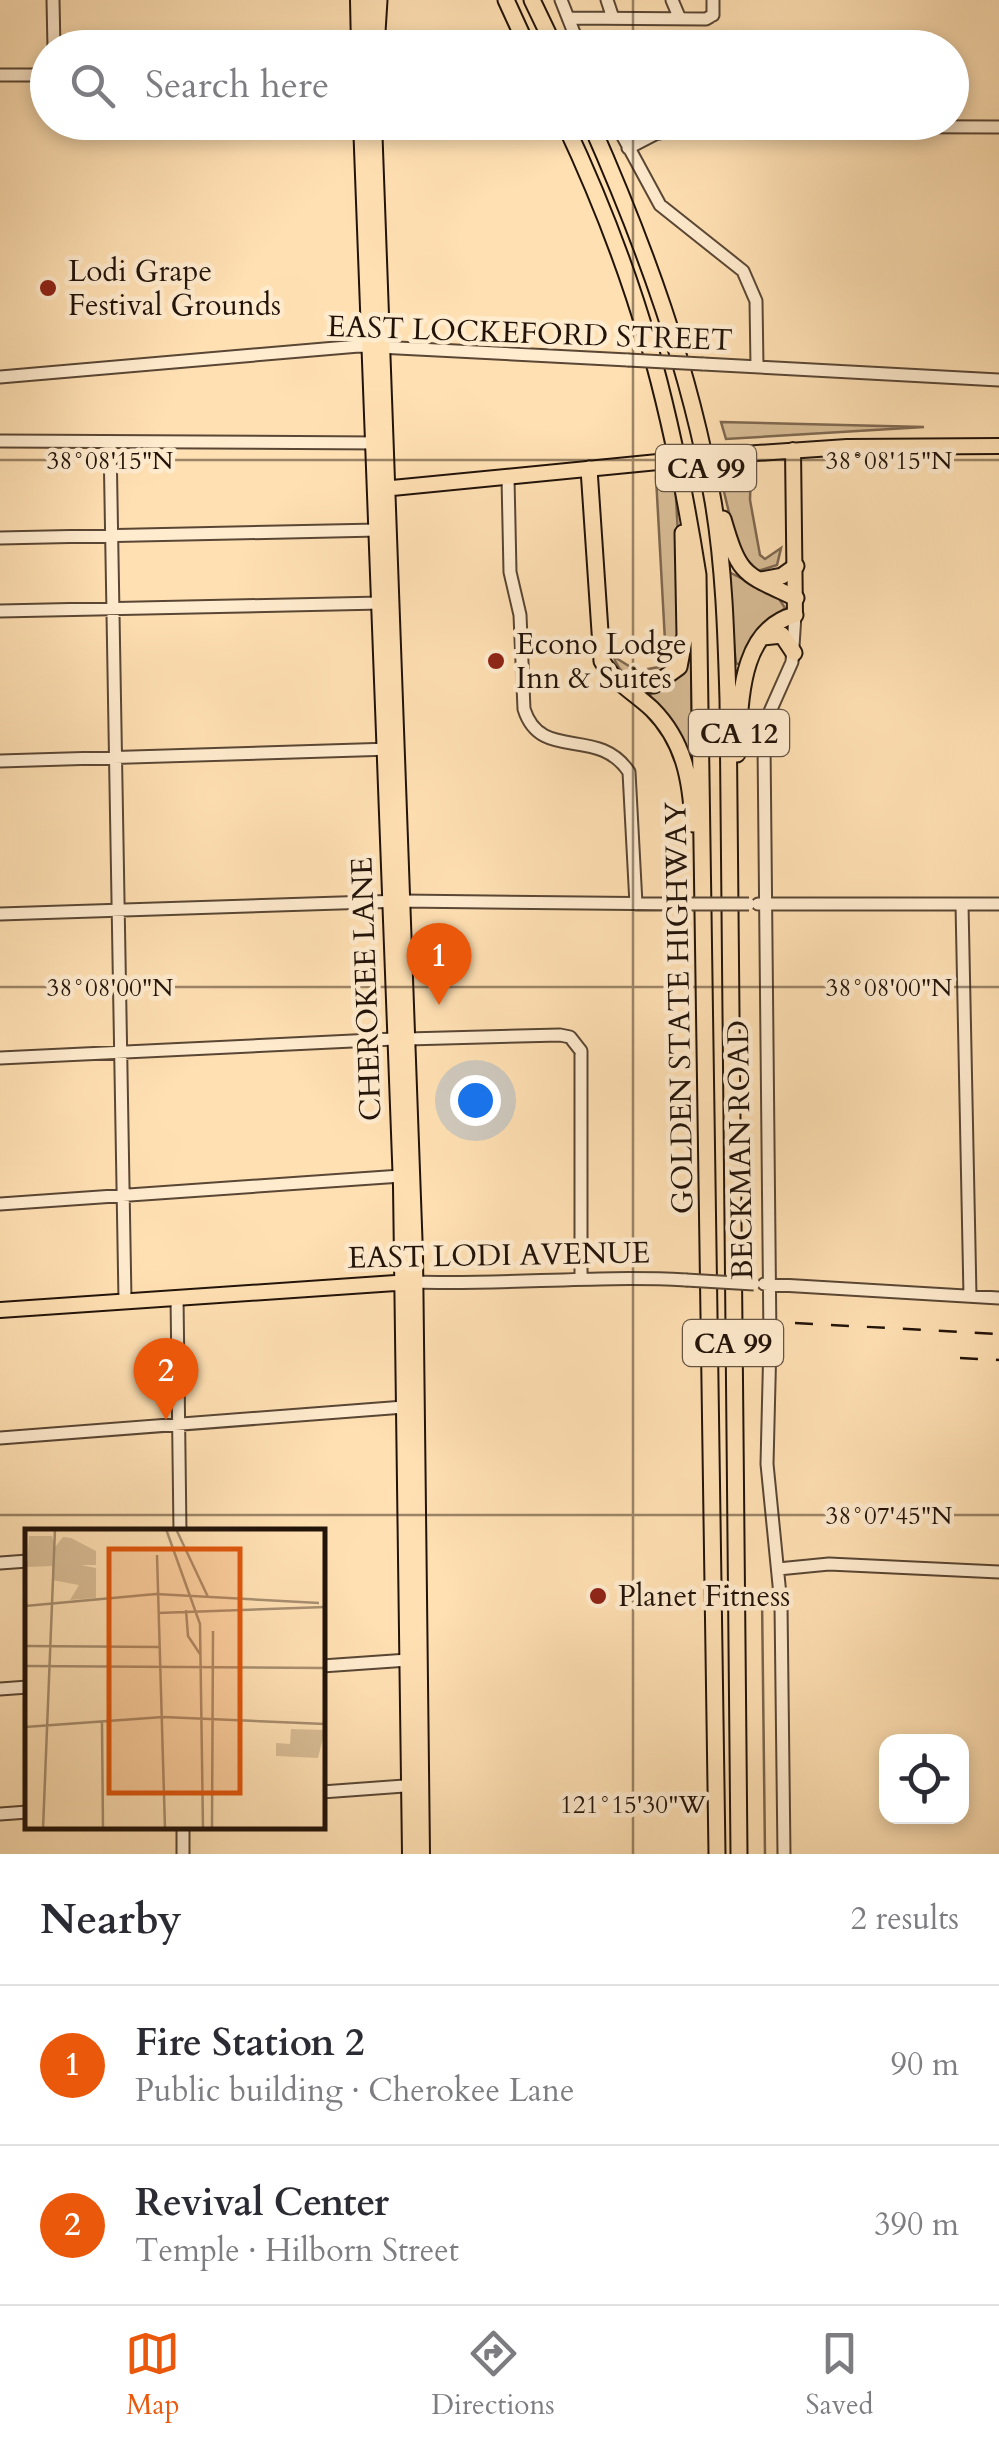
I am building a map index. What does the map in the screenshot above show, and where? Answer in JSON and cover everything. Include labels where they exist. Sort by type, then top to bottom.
[{"type":"highway","points":[[375,30],[379,0]]},
{"type":"highway","points":[[506,0],[520,30]]},
{"type":"highway","points":[[535,0],[545,30]]},
{"type":"highway","name":"GOLDEN STATE HIGHWAY","points":[[572,140],[628,271],[660,372],[698,574],[706,896],[717,1854]]},
{"type":"highway","name":"GOLDEN STATE HIGHWAY","points":[[598,140],[649,262],[702,448],[713,501],[725,611],[738,1854]]},
{"type":"highway","points":[[702,448],[738,566],[796,606],[762,637]]},
{"type":"highway","points":[[589,470],[600,650],[607,670],[652,710],[683,756],[706,896]]},
{"type":"highway","points":[[620,682],[654,685],[673,674],[682,658],[682,474]]},
{"type":"highway","points":[[752,578],[772,579],[796,566]]},
{"type":"highway","points":[[762,637],[782,635],[794,652]]},
{"type":"highway","name":"CA 12","points":[[728,832],[743,687],[747,666],[762,637]]},
{"type":"main road","points":[[358,0],[359,30]]},
{"type":"main road","points":[[369,0],[372,30]]},
{"type":"main road","name":"CHEROKEE LANE","points":[[362,140],[383,489],[409,1282],[416,1785],[410,1854]]},
{"type":"main road","name":"CHEROKEE LANE","points":[[374,140],[376,347]]},
{"type":"main road","points":[[383,489],[792,450],[999,446]]},
{"type":"main road","points":[[794,483],[807,462],[825,448]]},
{"type":"main road","name":"BECKMAN ROAD","points":[[792,450],[796,606]]},
{"type":"main road","name":"CHEROKEE LANE","points":[[383,489],[378,530],[392,749]]},
{"type":"main road","name":"CHEROKEE LANE","points":[[401,1039],[401,1176],[409,1282],[404,1407],[408,1660],[422,1854]]},
{"type":"main road","name":"EAST LODI AVENUE","points":[[0,1310],[409,1282]]},
{"type":"street","points":[[53,0],[54,30]]},
{"type":"street","points":[[561,0],[573,30]]},
{"type":"street","points":[[607,0],[613,18]]},
{"type":"street","points":[[672,0],[680,20]]},
{"type":"street","points":[[568,18],[718,17],[713,0]]},
{"type":"street","points":[[0,75],[30,75]]},
{"type":"street","points":[[969,127],[999,127]]},
{"type":"street","points":[[624,140],[660,205],[744,271],[753,286],[756,366]]},
{"type":"street","points":[[628,148],[643,140]]},
{"type":"street","name":"EAST LOCKEFORD STREET","points":[[0,376],[376,347],[999,380]]},
{"type":"street","points":[[0,441],[381,443]]},
{"type":"street","points":[[110,442],[125,1300]]},
{"type":"street","points":[[508,478],[510,563],[520,614],[528,721],[544,737],[604,748],[628,772],[636,904]]},
{"type":"street","points":[[0,538],[378,530]]},
{"type":"street","points":[[0,611],[381,603]]},
{"type":"street","name":"BECKMAN ROAD","points":[[784,1854],[778,1569],[767,1464],[765,730],[794,652],[796,606]]},
{"type":"street","points":[[0,761],[392,749]]},
{"type":"street","points":[[0,914],[396,902],[999,904]]},
{"type":"street","points":[[962,904],[970,1296]]},
{"type":"street","points":[[0,1058],[560,1035],[576,1042],[581,1051],[581,1276]]},
{"type":"street","points":[[0,1204],[401,1176]]},
{"type":"street","name":"EAST LODI AVENUE","points":[[409,1282],[494,1284],[581,1276],[999,1298]]},
{"type":"street","points":[[177,1297],[180,1529]]},
{"type":"street","points":[[0,1438],[404,1407]]},
{"type":"street","points":[[0,1563],[25,1561]]},
{"type":"street","points":[[778,1569],[829,1564],[999,1572]]},
{"type":"street","points":[[325,1666],[408,1660]]},
{"type":"street","points":[[0,1688],[25,1686]]},
{"type":"street","points":[[325,1792],[416,1785]]},
{"type":"street","points":[[0,1814],[25,1812]]},
{"type":"street","points":[[183,1829],[184,1854]]},
{"type":"shaded area","points":[[721,422],[924,427],[726,439]]},
{"type":"shaded area","points":[[751,470],[750,500],[760,555],[765,559],[781,548],[777,565],[758,571],[738,550],[719,471]]},
{"type":"shaded area","points":[[675,476],[679,643],[676,657],[667,669],[638,679],[621,670],[610,645],[616,658],[637,671],[659,667],[666,659],[656,477]]},
{"type":"shaded area","points":[[727,571],[778,597],[785,608],[755,639],[742,663],[736,664]]},
{"type":"shaded area","points":[[691,636],[692,759],[688,759],[649,700],[652,691],[678,676]]},
{"type":"waterway","points":[[762,1596],[765,1854]]},
{"type":"railway","points":[[795,1323],[999,1334]]},
{"type":"railway","points":[[960,1358],[999,1360]]},
{"type":"place","name":"Lodi Grape Festival Grounds","points":[[48,288]]},
{"type":"place","name":"Econo Lodge Inn & Suites","points":[[496,661]]},
{"type":"place","name":"Fire Station 2","points":[[439,1005]]},
{"type":"place","name":"Revival Center","points":[[166,1420]]},
{"type":"place","name":"Planet Fitness","points":[[598,1596]]}]
